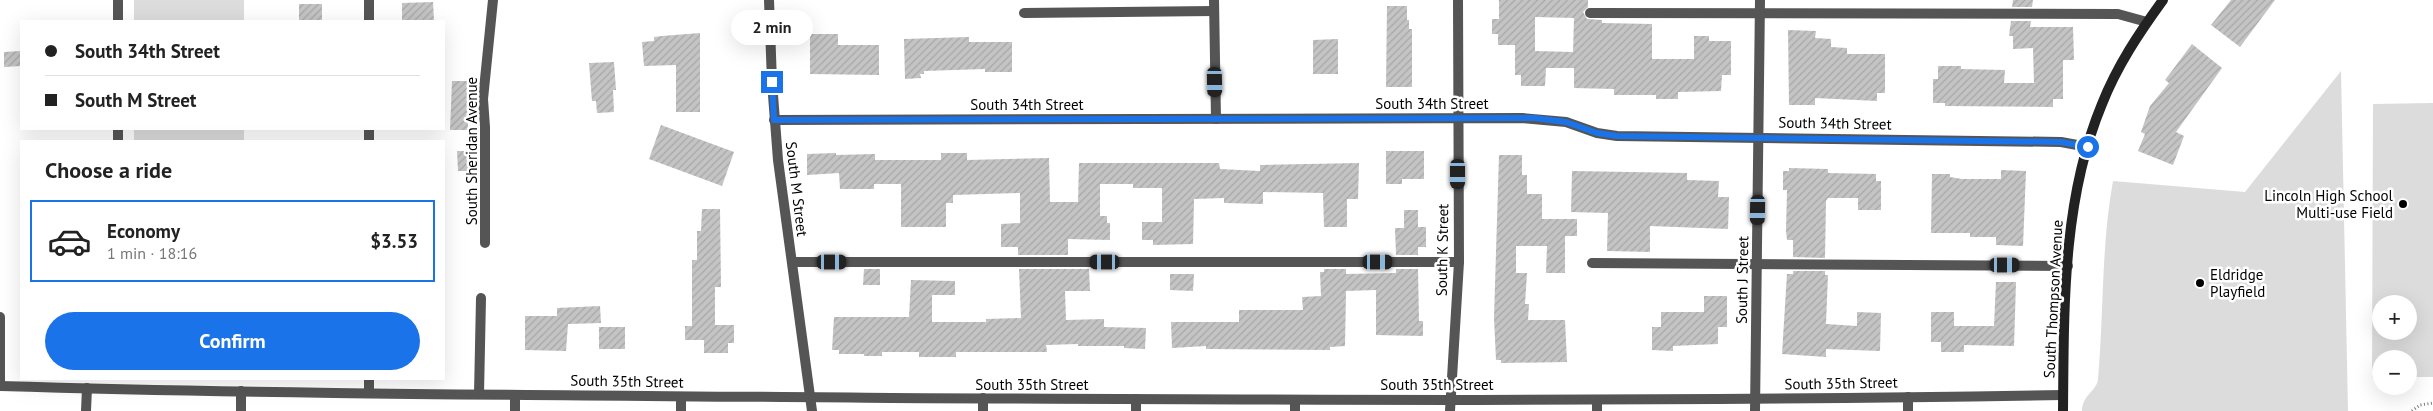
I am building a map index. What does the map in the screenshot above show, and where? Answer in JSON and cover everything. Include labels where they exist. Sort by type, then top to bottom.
[{"type":"main road","name":"South Thompson Avenue","points":[[2063,411],[2068,266],[2073,213],[2081,168],[2102,104],[2124,58],[2147,22],[2164,0]]},
{"type":"street","points":[[118,0],[118,20]]},
{"type":"street","points":[[369,0],[369,20]]},
{"type":"street","name":"South Sheridan Avenue","points":[[486,243],[483,99],[493,0]]},
{"type":"street","name":"South M Street","points":[[769,0],[774,120],[812,411]]},
{"type":"street","points":[[1214,0],[1216,119]]},
{"type":"street","name":"South K Street","points":[[1450,411],[1458,262],[1458,0]]},
{"type":"street","name":"South J Street","points":[[1755,411],[1760,0]]},
{"type":"street","points":[[1024,13],[1214,11]]},
{"type":"street","points":[[1590,12],[1760,15],[2118,14],[2147,22]]},
{"type":"street","name":"South 34th Street","points":[[774,120],[1548,119],[1573,124],[1597,133],[1617,136],[2061,142],[2088,147]]},
{"type":"street","points":[[792,262],[1458,262]]},
{"type":"street","points":[[1592,263],[2068,266]]},
{"type":"street","points":[[480,298],[480,394]]},
{"type":"street","points":[[0,317],[0,386]]},
{"type":"street","points":[[369,380],[369,392]]},
{"type":"street","name":"South 35th Street","points":[[0,386],[87,388],[117,384],[241,391],[681,397],[1295,400],[1452,398],[1755,400],[2063,395]]},
{"type":"street","points":[[86,411],[87,388]]},
{"type":"street","points":[[240,411],[241,391]]},
{"type":"street","points":[[515,394],[515,411]]},
{"type":"street","points":[[681,397],[681,411]]},
{"type":"street","points":[[1908,397],[1908,411]]},
{"type":"street","points":[[983,398],[983,411]]},
{"type":"street","points":[[1136,399],[1136,411]]},
{"type":"street","points":[[1295,400],[1295,411]]},
{"type":"street","points":[[1597,400],[1597,411]]},
{"type":"path","points":[[2412,411],[2420,406],[2433,403]]},
{"type":"shaded area","points":[[134,0],[244,0],[244,20],[134,20]]},
{"type":"shaded area","points":[[2341,71],[2348,411],[2082,411],[2084,401],[2095,387],[2098,379],[2106,230],[2113,181],[2245,192]]},
{"type":"shaded area","name":"Lincoln High School Multi-use Field","points":[[2433,103],[2433,377],[2417,377],[2417,350],[2372,350],[2372,340],[2417,340],[2417,295],[2372,295],[2373,104]]},
{"type":"shaded area","points":[[134,130],[244,130],[244,140],[134,140]]},
{"type":"building","points":[[1499,0],[1588,0],[1588,7],[1583,12],[1587,19],[1602,20],[1602,23],[1652,24],[1652,59],[1694,59],[1694,36],[1709,36],[1709,41],[1731,41],[1731,75],[1722,75],[1721,91],[1678,92],[1678,99],[1656,99],[1656,95],[1614,95],[1614,89],[1574,88],[1574,68],[1546,68],[1545,86],[1521,86],[1521,75],[1515,75],[1515,45],[1498,45],[1498,34],[1492,34],[1492,19],[1499,19]],"holes":[[[1535,17],[1574,18],[1573,52],[1535,51]]]},
{"type":"building","points":[[2013,0],[2033,0],[2032,7],[2012,7]]},
{"type":"building","points":[[2231,0],[2275,0],[2240,47],[2211,25]]},
{"type":"building","points":[[433,2],[434,20],[402,20],[402,3]]},
{"type":"building","points":[[299,4],[322,4],[322,20],[299,20]]},
{"type":"building","points":[[1387,6],[1407,6],[1407,20],[1409,20],[1409,29],[1412,29],[1412,87],[1386,87]]},
{"type":"building","points":[[2011,21],[2031,21],[2030,27],[2073,27],[2074,60],[2063,60],[2063,99],[2053,99],[2053,107],[1945,106],[1945,103],[1933,103],[1933,79],[1938,79],[1938,66],[1961,66],[1961,69],[2005,70],[2004,83],[2034,83],[2033,48],[2013,49],[2013,36],[2009,36]]},
{"type":"building","points":[[1788,30],[1816,31],[1815,38],[1831,39],[1831,47],[1847,48],[1847,54],[1885,54],[1885,93],[1877,93],[1877,101],[1815,98],[1815,105],[1789,105]]},
{"type":"building","points":[[700,33],[700,112],[676,112],[676,65],[644,66],[642,42],[654,41],[654,37]]},
{"type":"building","points":[[810,34],[838,34],[838,45],[879,45],[879,75],[810,74]]},
{"type":"building","points":[[969,37],[969,42],[1012,42],[1012,72],[985,72],[985,69],[924,71],[924,74],[920,74],[921,78],[905,79],[904,39]]},
{"type":"building","points":[[1338,39],[1338,74],[1313,74],[1313,40]]},
{"type":"building","points":[[2192,44],[2222,68],[2176,132],[2184,136],[2173,165],[2138,151],[2145,134],[2141,132],[2150,106],[2169,83],[2165,80]]},
{"type":"building","points":[[20,51],[20,66],[4,67],[4,52]]},
{"type":"building","points":[[614,62],[616,90],[613,90],[614,112],[597,113],[596,101],[592,101],[589,63]]},
{"type":"building","points":[[452,81],[467,81],[468,130],[450,130]]},
{"type":"building","points":[[661,125],[734,152],[722,186],[649,159]]},
{"type":"building","points":[[457,151],[476,151],[476,171],[458,171]]},
{"type":"building","points":[[1386,151],[1424,151],[1424,179],[1402,179],[1402,184],[1386,184]]},
{"type":"building","points":[[836,153],[836,155],[875,154],[875,160],[941,160],[941,153],[967,153],[967,160],[1049,158],[1050,202],[1078,202],[1079,163],[1219,163],[1220,169],[1260,171],[1260,165],[1359,163],[1358,199],[1347,199],[1347,227],[1324,227],[1323,193],[1263,192],[1263,204],[1224,203],[1224,198],[1194,199],[1193,244],[1153,245],[1153,240],[1142,240],[1142,222],[1162,222],[1162,188],[1133,188],[1133,184],[1100,184],[1100,216],[1107,216],[1107,223],[1110,223],[1110,240],[1068,239],[1068,255],[1018,255],[1018,247],[1001,247],[1001,224],[1020,223],[1020,193],[953,195],[953,203],[946,203],[946,227],[901,227],[901,184],[874,184],[874,189],[840,189],[839,173],[807,175],[807,154]]},
{"type":"building","points":[[1499,155],[1522,155],[1522,175],[1527,175],[1527,194],[1542,194],[1542,219],[1577,219],[1577,236],[1565,236],[1565,273],[1546,273],[1547,246],[1516,246],[1516,273],[1527,273],[1525,304],[1529,304],[1528,320],[1565,320],[1567,362],[1501,363],[1501,360],[1496,360],[1494,318]]},
{"type":"building","points":[[1789,168],[1828,169],[1828,173],[1876,174],[1876,181],[1881,181],[1881,210],[1858,210],[1858,198],[1828,198],[1826,201],[1825,258],[1793,257],[1793,240],[1787,240],[1786,231],[1787,190],[1783,190],[1783,171],[1789,171]]},
{"type":"building","points":[[2001,170],[2026,171],[2023,246],[1996,245],[1996,237],[1970,237],[1970,233],[1931,233],[1932,174],[1950,174],[1950,177],[1962,179],[2001,179]]},
{"type":"building","points":[[1572,171],[1687,173],[1687,180],[1719,181],[1718,197],[1729,197],[1728,229],[1650,226],[1650,252],[1607,251],[1608,213],[1571,212]]},
{"type":"building","points":[[702,209],[720,209],[721,287],[715,287],[715,325],[734,325],[734,343],[728,343],[728,353],[704,353],[704,340],[685,340],[685,326],[692,326],[692,260],[697,260],[697,231],[701,231]]},
{"type":"building","points":[[1404,210],[1418,210],[1418,227],[1426,227],[1426,247],[1418,247],[1418,255],[1396,255],[1395,228],[1404,228]]},
{"type":"building","points":[[864,269],[880,269],[880,285],[863,285]]},
{"type":"building","points":[[1019,269],[1089,269],[1090,291],[1065,291],[1066,320],[1104,319],[1104,327],[1146,328],[1145,349],[1124,348],[1124,346],[1078,346],[1078,344],[1046,345],[1047,352],[956,352],[956,357],[919,357],[919,352],[882,352],[882,356],[864,356],[864,354],[839,354],[839,350],[832,350],[834,317],[909,317],[911,280],[955,281],[955,295],[932,295],[932,322],[986,322],[986,319],[1021,318]]},
{"type":"building","points":[[1324,269],[1346,269],[1346,274],[1396,273],[1396,269],[1418,269],[1419,321],[1423,321],[1423,336],[1376,335],[1376,290],[1346,291],[1345,346],[1330,347],[1330,350],[1206,349],[1206,346],[1172,348],[1171,322],[1239,322],[1239,310],[1303,310],[1302,297],[1321,296],[1320,272],[1324,272]]},
{"type":"building","points":[[1793,271],[1825,271],[1825,275],[1828,275],[1826,324],[1857,326],[1857,312],[1881,313],[1880,351],[1826,349],[1826,357],[1782,354],[1787,274],[1793,274]]},
{"type":"building","points":[[1170,274],[1194,274],[1193,291],[1170,290]]},
{"type":"building","points":[[1996,282],[2016,282],[2014,346],[1964,345],[1964,352],[1941,352],[1941,342],[1931,342],[1931,312],[1954,312],[1954,326],[1994,326]]},
{"type":"building","points":[[1704,296],[1727,296],[1727,327],[1718,327],[1718,344],[1673,346],[1673,351],[1652,350],[1652,327],[1661,327],[1661,312],[1704,312]]},
{"type":"building","points":[[600,306],[601,323],[568,324],[566,351],[525,350],[525,316],[557,316],[557,308]]},
{"type":"building","points":[[599,327],[625,327],[625,349],[599,349]]},
{"type":"place","name":"Lincoln High School Multi-use Field","points":[[2403,204]]},
{"type":"place","name":"Eldridge Playfield","points":[[2200,283]]},
{"type":"route","points":[[772,82],[774,120],[1534,118],[1566,122],[1597,133],[1617,136],[2061,142],[2088,147]]}]
